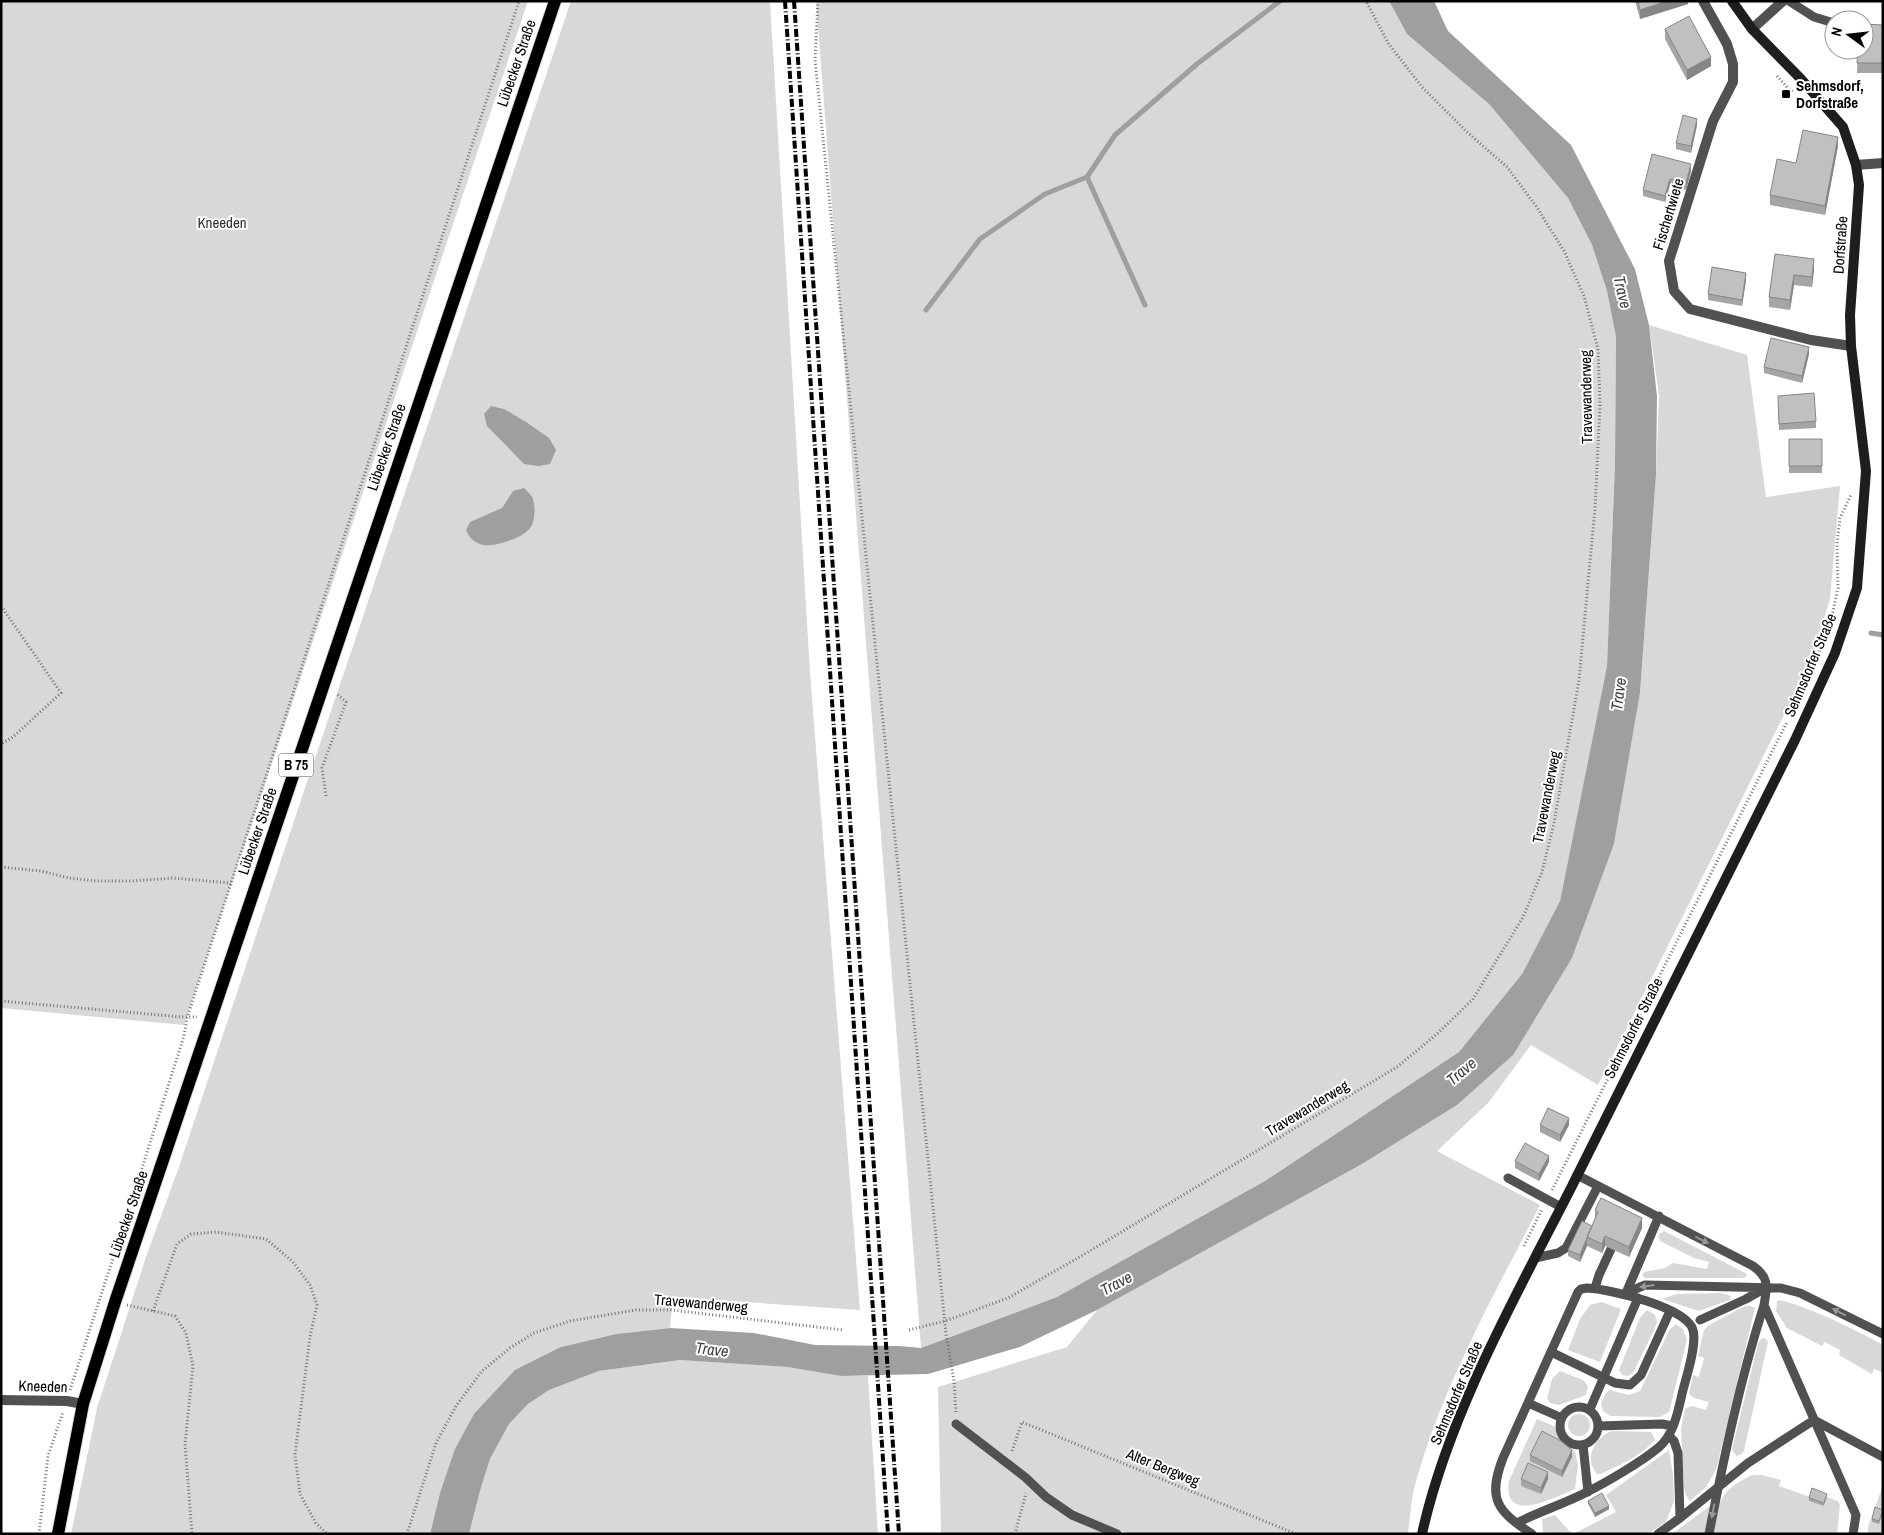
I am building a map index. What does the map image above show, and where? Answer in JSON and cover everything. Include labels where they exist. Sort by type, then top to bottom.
[{"type":"main road","name":"Lübecker Straße","points":[[58,1534],[83,1404],[115,1302],[555,1]]},
{"type":"main road","name":"Dorfstraße","points":[[1732,1],[1752,29],[1801,79],[1843,127],[1856,165],[1859,185],[1850,315],[1851,346],[1866,470],[1861,534]]},
{"type":"main road","name":"Sehmsdorfer Straße","points":[[1422,1534],[1433,1492],[1453,1436],[1484,1363],[1795,740],[1835,653],[1857,588],[1861,534]]},
{"type":"street","name":"Fischertwiete","points":[[1703,1],[1726,44],[1733,64],[1733,82],[1713,121],[1669,261],[1674,291],[1690,309],[1811,340],[1851,346]]},
{"type":"street","points":[[1752,29],[1783,1]]},
{"type":"street","points":[[1856,165],[1883,162]]},
{"type":"street","name":"Kneeden","points":[[1,1400],[67,1401],[83,1404]]},
{"type":"lane","points":[[1789,1],[1814,16],[1824,20]]},
{"type":"lane","points":[[1577,1175],[1630,1207],[1659,1216],[1672,1225],[1753,1266],[1765,1277],[1767,1287],[1764,1306],[1753,1338],[1718,1487],[1709,1534]]},
{"type":"lane","points":[[1508,1178],[1561,1207]]},
{"type":"lane","points":[[1535,1258],[1558,1253],[1566,1248],[1598,1186]]},
{"type":"lane","points":[[1626,1294],[1659,1216]]},
{"type":"lane","points":[[1595,1288],[1611,1249]]},
{"type":"lane","points":[[1626,1294],[1645,1285],[1767,1287],[1800,1293],[1883,1334]]},
{"type":"lane","points":[[1700,1320],[1767,1287]]},
{"type":"lane","points":[[1517,1523],[1588,1492],[1658,1449],[1669,1436],[1691,1356],[1694,1334],[1691,1324],[1687,1320],[1670,1311],[1626,1294],[1595,1288],[1584,1288],[1578,1292],[1503,1458],[1495,1486],[1499,1504],[1517,1523],[1532,1534]]},
{"type":"lane","points":[[1590,1409],[1638,1298]]},
{"type":"lane","points":[[1764,1306],[1856,1515],[1852,1534]]},
{"type":"lane","points":[[1551,1352],[1604,1378],[1627,1386],[1634,1383],[1641,1375],[1670,1311]]},
{"type":"lane","points":[[1528,1403],[1562,1418]]},
{"type":"lane","points":[[1580,1406],[1590,1409],[1595,1414],[1599,1426],[1596,1437],[1583,1445],[1575,1445],[1566,1440],[1560,1430],[1562,1418],[1571,1408],[1580,1406]]},
{"type":"lane","points":[[1814,1420],[1883,1457]]},
{"type":"lane","points":[[1658,1534],[1748,1463],[1814,1420]]},
{"type":"lane","points":[[956,1424],[1029,1481],[1046,1497],[1072,1515],[1117,1534]]},
{"type":"lane","points":[[1599,1426],[1662,1424],[1673,1426]]},
{"type":"lane","points":[[1669,1436],[1674,1441],[1678,1453],[1680,1518]]},
{"type":"lane","points":[[1583,1445],[1588,1492]]},
{"type":"path","points":[[187,1018],[519,1]]},
{"type":"path","points":[[818,1],[815,60],[946,1334],[954,1381],[956,1424]]},
{"type":"path","name":"Travewanderweg","points":[[909,1330],[945,1321],[1008,1298],[1397,1067],[1437,1034],[1473,999],[1523,918],[1542,872],[1554,824],[1579,680],[1595,508],[1600,405],[1598,349],[1584,296],[1564,251],[1536,206],[1507,167],[1467,132],[1422,86],[1388,43],[1366,1]]},
{"type":"path","points":[[1775,73],[1787,87],[1800,97]]},
{"type":"path","points":[[1832,616],[1838,588],[1837,544],[1840,518],[1852,491]]},
{"type":"path","points":[[1,606],[61,692],[13,737],[1,744]]},
{"type":"path","points":[[1812,669],[1826,634]]},
{"type":"path","points":[[324,682],[346,702],[322,768],[326,796]]},
{"type":"path","points":[[1521,1253],[1788,720]]},
{"type":"path","points":[[1,867],[41,870],[69,878],[96,881],[173,878],[231,883]]},
{"type":"path","points":[[1,1000],[187,1018],[212,1015]]},
{"type":"path","points":[[153,1311],[177,1244],[191,1234],[216,1232],[266,1239],[293,1262],[310,1285],[317,1305],[310,1337],[295,1454],[300,1494],[316,1523],[326,1534]]},
{"type":"path","points":[[99,1299],[175,1316],[186,1333],[193,1366],[185,1444],[192,1534]]},
{"type":"path","name":"Travewanderweg","points":[[406,1533],[436,1443],[456,1406],[482,1371],[510,1348],[534,1333],[570,1321],[636,1310],[671,1310],[843,1330]]},
{"type":"path","name":"Alter Bergweg","points":[[1008,1464],[1022,1422],[1296,1534]]},
{"type":"path","points":[[1015,1534],[1029,1481]]},
{"type":"green space","name":"Kneeden","points":[[1,1],[528,1],[184,1025],[1,1008]]},
{"type":"green space","points":[[571,1],[770,1],[810,672],[860,1310],[673,1297],[670,1328],[616,1334],[561,1347],[440,1493],[430,1534],[71,1534],[97,1408],[147,1254],[179,1167]]},
{"type":"green space","points":[[816,1],[1389,1],[1407,34],[1489,104],[1568,198],[1592,245],[1607,291],[1616,337],[1615,463],[1607,666],[1560,901],[1522,974],[1459,1052],[1265,1181],[1057,1297],[921,1348]]},
{"type":"green space","points":[[1649,325],[1747,355],[1766,497],[1840,486],[1830,599],[1809,665],[1598,1085],[1531,1045],[1488,1103],[1437,1151],[1540,1205],[1470,1342],[1439,1413],[1415,1485],[1408,1534],[1129,1534],[1122,1531],[1122,1534],[941,1534],[938,1387],[1067,1347],[1097,1310],[1362,1164],[1457,1105],[1572,958],[1614,844],[1640,693],[1656,475],[1659,395]]},
{"type":"green space","points":[[1664,1231],[1747,1274],[1745,1278],[1645,1278],[1642,1276],[1644,1272],[1665,1268],[1673,1263],[1707,1269],[1709,1262],[1694,1258],[1660,1241],[1658,1235]]},
{"type":"green space","points":[[1721,1293],[1731,1296],[1730,1300],[1699,1311],[1662,1299],[1676,1294]]},
{"type":"green space","points":[[1780,1300],[1833,1320],[1883,1345],[1883,1373],[1874,1369],[1872,1374],[1839,1355],[1840,1350],[1825,1342],[1822,1346],[1787,1328],[1776,1311],[1777,1301]]},
{"type":"green space","points":[[1602,1302],[1621,1309],[1600,1362],[1568,1350],[1580,1319],[1590,1305]]},
{"type":"green space","points":[[1745,1306],[1755,1308],[1716,1470],[1706,1487],[1690,1501],[1684,1488],[1681,1428],[1685,1409],[1692,1406],[1706,1410],[1709,1402],[1694,1398],[1689,1394],[1693,1375],[1699,1377],[1704,1358],[1698,1356],[1704,1330],[1709,1325]]},
{"type":"green space","points":[[1647,1310],[1655,1315],[1657,1322],[1655,1328],[1633,1373],[1628,1376],[1622,1375],[1619,1370],[1640,1318]]},
{"type":"green space","points":[[1676,1324],[1683,1329],[1687,1340],[1669,1412],[1660,1417],[1610,1416],[1603,1411],[1601,1404],[1605,1394],[1610,1390],[1629,1395],[1640,1391],[1670,1329]]},
{"type":"green space","points":[[1765,1338],[1768,1342],[1744,1451],[1737,1456],[1732,1449],[1758,1344],[1761,1339]]},
{"type":"green space","points":[[680,1360],[787,1367],[841,1376],[868,1376],[878,1534],[469,1534],[490,1459],[509,1424],[528,1404],[549,1390],[599,1371]]},
{"type":"green space","points":[[1560,1371],[1583,1380],[1588,1386],[1586,1395],[1559,1405],[1550,1403],[1547,1398],[1552,1379]]},
{"type":"green space","points":[[1579,1414],[1587,1417],[1590,1425],[1587,1433],[1579,1436],[1571,1433],[1568,1425],[1571,1417]]},
{"type":"green space","points":[[1537,1419],[1554,1426],[1563,1444],[1575,1451],[1578,1465],[1575,1489],[1543,1502],[1522,1505],[1514,1502],[1509,1495],[1509,1481]]},
{"type":"green space","points":[[1612,1431],[1651,1432],[1655,1440],[1629,1460],[1597,1474],[1591,1462],[1593,1449],[1601,1438]]},
{"type":"green space","points":[[1669,1450],[1673,1474],[1674,1501],[1666,1522],[1648,1534],[1573,1534],[1616,1512],[1606,1495]]},
{"type":"green space","points":[[1752,1475],[1762,1475],[1781,1480],[1779,1486],[1810,1497],[1809,1501],[1824,1506],[1827,1497],[1838,1501],[1840,1505],[1837,1534],[1712,1534],[1717,1512],[1727,1492],[1733,1486]]},
{"type":"green space","points":[[1883,1485],[1883,1534],[1868,1534],[1868,1527]]},
{"type":"green space","points":[[1710,1506],[1706,1534],[1672,1534]]},
{"type":"green space","points":[[1555,1515],[1572,1534],[1546,1534],[1543,1532],[1542,1519]]},
{"type":"water","name":"Trave","points":[[1389,1],[1434,1],[1448,31],[1571,145],[1635,269],[1649,325],[1657,396],[1656,475],[1640,693],[1614,844],[1572,958],[1513,1055],[1457,1105],[1362,1164],[1097,1310],[1020,1347],[928,1374],[841,1376],[787,1367],[680,1360],[599,1371],[549,1390],[528,1404],[509,1424],[490,1459],[469,1534],[430,1534],[440,1493],[455,1449],[474,1414],[515,1370],[561,1347],[616,1334],[670,1328],[754,1333],[815,1345],[921,1348],[1057,1297],[1265,1181],[1459,1052],[1522,974],[1560,901],[1607,666],[1615,463],[1616,337],[1607,291],[1592,245],[1568,198],[1489,104],[1407,34]]},
{"type":"water","points":[[491,406],[504,409],[549,438],[556,450],[550,464],[538,466],[524,464],[487,426],[484,414]]},
{"type":"water","points":[[524,488],[532,497],[534,504],[533,520],[529,530],[517,538],[489,545],[478,543],[469,536],[466,530],[470,522],[502,508],[513,491]]},
{"type":"building","points":[[1638,1],[1667,1],[1640,10]]},
{"type":"building","points":[[1689,16],[1711,57],[1687,70],[1665,29]]},
{"type":"building","points":[[1874,25],[1883,25],[1883,63],[1857,63],[1857,60],[1874,60]]},
{"type":"building","points":[[1683,115],[1697,119],[1691,146],[1676,143]]},
{"type":"building","points":[[1803,130],[1838,137],[1825,206],[1770,195],[1777,159],[1796,163]]},
{"type":"building","points":[[1652,154],[1691,164],[1686,183],[1670,179],[1665,196],[1643,190]]},
{"type":"building","points":[[1775,254],[1814,259],[1812,277],[1794,275],[1790,300],[1769,297]]},
{"type":"building","points":[[1712,267],[1746,273],[1742,300],[1708,294]]},
{"type":"building","points":[[1771,338],[1809,347],[1802,376],[1764,367]]},
{"type":"building","points":[[1814,393],[1816,421],[1779,424],[1778,396]]},
{"type":"building","points":[[1789,439],[1822,439],[1822,466],[1789,466]]},
{"type":"building","points":[[1548,1108],[1569,1118],[1560,1135],[1540,1125]]},
{"type":"building","points":[[1525,1143],[1549,1156],[1539,1174],[1515,1161]]},
{"type":"building","points":[[1601,1198],[1642,1218],[1629,1247],[1605,1236],[1602,1244],[1587,1237],[1598,1212],[1595,1210]]},
{"type":"building","points":[[1582,1221],[1592,1226],[1580,1255],[1568,1250]]},
{"type":"building","points":[[1542,1431],[1561,1441],[1572,1450],[1562,1471],[1530,1455]]},
{"type":"building","points":[[1528,1463],[1548,1472],[1541,1488],[1521,1479]]},
{"type":"building","points":[[1812,1488],[1827,1494],[1824,1503],[1809,1498]]},
{"type":"building","points":[[1602,1493],[1609,1506],[1595,1513],[1588,1501]]},
{"type":"building","points":[[1875,1507],[1883,1510],[1879,1521],[1872,1519]]},
{"type":"waterway","points":[[926,310],[980,239],[1045,194],[1087,177],[1115,135],[1197,64],[1280,1]]},
{"type":"waterway","points":[[1087,177],[1145,305]]},
{"type":"waterway","points":[[1871,633],[1883,635]]},
{"type":"railway","points":[[785,1],[888,1534]]},
{"type":"railway","points":[[794,1],[899,1534]]},
{"type":"place","name":"Sehmsdorf, Dorfstraße","points":[[1786,94]]}]
